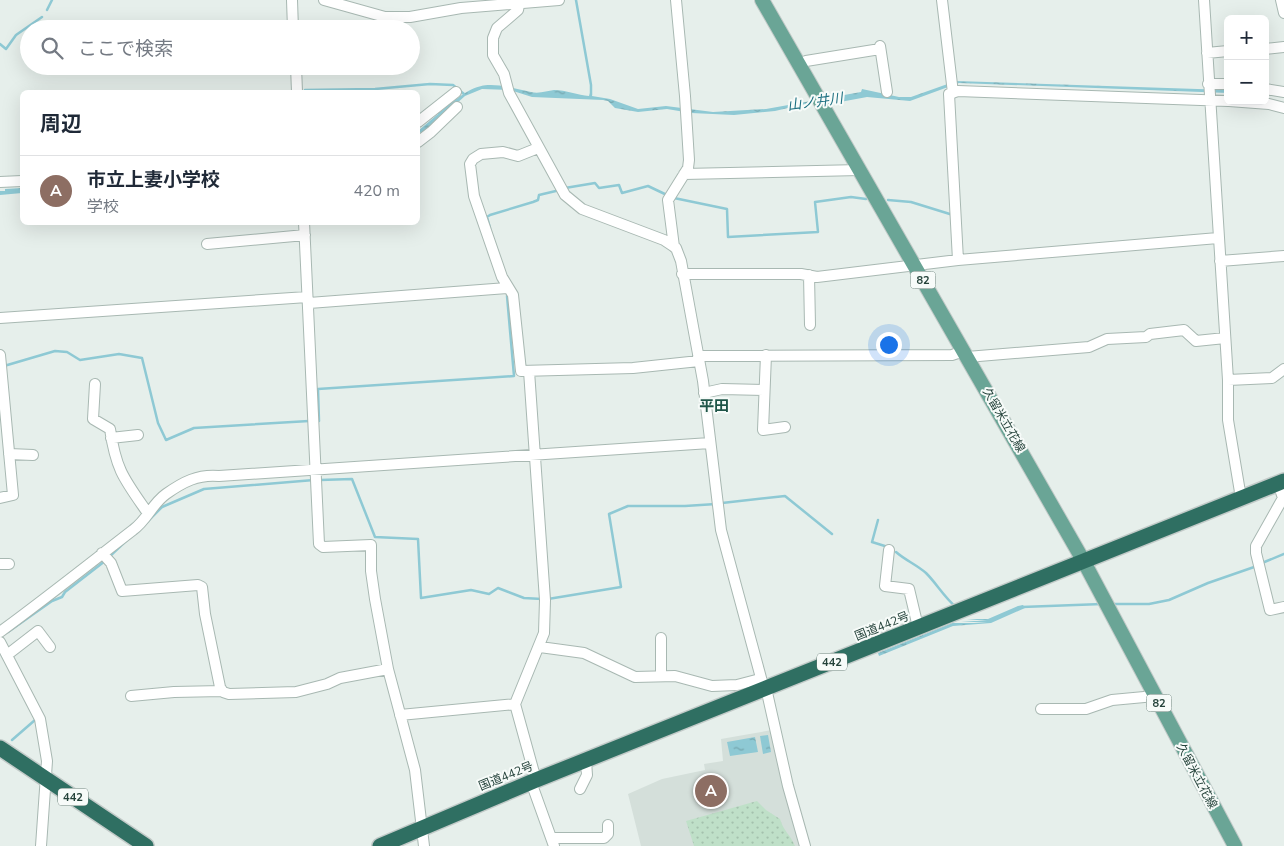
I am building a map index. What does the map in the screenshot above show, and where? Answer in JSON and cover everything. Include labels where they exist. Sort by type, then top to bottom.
[{"type":"highway","name":"国道442号","points":[[380,846],[763,685],[918,627],[1281,482]]},
{"type":"highway","name":"442","points":[[0,748],[146,846]]},
{"type":"main road","name":"久留米立花線","points":[[762,0],[1084,560],[1235,846]]},
{"type":"street","points":[[292,0],[293,20]]},
{"type":"street","points":[[324,0],[385,17],[423,16],[461,8],[519,5],[530,1],[559,0]]},
{"type":"street","points":[[676,0],[685,96],[688,160],[684,174],[668,200],[674,247],[681,261],[704,393],[722,530],[805,846]]},
{"type":"street","points":[[942,0],[953,93]]},
{"type":"street","points":[[1204,0],[1228,380],[1228,420],[1241,498]]},
{"type":"street","points":[[1281,0],[1284,13]]},
{"type":"street","points":[[519,5],[518,10],[497,28],[493,38],[493,55],[504,74],[509,93],[565,195],[572,203],[582,209],[664,240],[674,247]]},
{"type":"street","points":[[1269,49],[1284,47]]},
{"type":"street","points":[[800,64],[806,61],[880,48],[887,92]]},
{"type":"street","points":[[1207,53],[1224,51]]},
{"type":"street","points":[[296,75],[297,90]]},
{"type":"street","points":[[1208,84],[1224,84]]},
{"type":"street","points":[[1269,89],[1284,92]]},
{"type":"street","points":[[420,120],[456,92]]},
{"type":"street","points":[[958,260],[949,94],[978,92],[1224,101]]},
{"type":"street","points":[[1269,104],[1284,108]]},
{"type":"street","points":[[420,141],[432,132],[457,107]]},
{"type":"street","points":[[538,148],[518,156],[503,152],[481,154],[473,159],[470,164],[474,196],[508,288],[513,295],[521,372],[634,368],[698,358],[766,355],[952,355],[1089,347],[1107,339],[1146,336],[1184,330],[1196,341],[1225,338]]},
{"type":"street","points":[[684,174],[860,170]]},
{"type":"street","points":[[0,182],[20,181]]},
{"type":"street","points":[[304,225],[319,544],[323,547],[371,545],[371,571],[388,669],[414,770],[424,846]]},
{"type":"street","points":[[207,244],[304,235]]},
{"type":"street","points":[[682,274],[836,275],[958,260],[1218,238]]},
{"type":"street","points":[[1220,261],[1284,256]]},
{"type":"street","points":[[809,275],[810,325]]},
{"type":"street","points":[[0,318],[508,288]]},
{"type":"street","points":[[766,355],[763,430],[785,427]]},
{"type":"street","points":[[0,356],[13,495],[0,498]]},
{"type":"street","points":[[1228,380],[1272,378],[1284,369]]},
{"type":"street","points":[[529,371],[545,600],[544,633],[540,647],[515,704],[534,781],[553,842],[604,838],[608,834],[608,825]]},
{"type":"street","points":[[95,384],[93,419],[110,429],[116,463],[125,483],[147,512]]},
{"type":"street","points":[[704,393],[722,389],[764,390]]},
{"type":"street","points":[[111,438],[138,435]]},
{"type":"street","points":[[0,632],[54,590],[90,566],[102,553],[134,529],[147,512],[167,493],[204,475],[219,476],[710,443]]},
{"type":"street","points":[[9,454],[33,455]]},
{"type":"street","points":[[1281,482],[1282,498],[1256,546],[1256,553],[1270,610],[1284,608]]},
{"type":"street","points":[[889,550],[885,586],[910,589],[918,627]]},
{"type":"street","points":[[102,553],[112,563],[122,591],[198,585],[202,587],[205,614],[222,691]]},
{"type":"street","points":[[532,628],[544,627]]},
{"type":"street","points":[[7,655],[38,631],[50,647]]},
{"type":"street","points":[[661,638],[661,676]]},
{"type":"street","points":[[0,642],[40,719],[47,761],[41,846]]},
{"type":"street","points":[[540,647],[584,653],[635,677],[676,676],[712,686],[763,685]]},
{"type":"street","points":[[131,696],[174,692],[222,691],[229,694],[296,692],[327,684],[340,678],[388,669]]},
{"type":"street","points":[[1041,709],[1086,709],[1112,700],[1155,696]]},
{"type":"street","points":[[400,715],[515,704]]},
{"type":"street","points":[[580,789],[587,775],[586,761]]},
{"type":"shaded area","points":[[772,730],[800,846],[641,846],[628,794],[662,779],[705,770],[704,764],[723,761],[721,739]]},
{"type":"green space","points":[[757,801],[766,810],[780,819],[795,846],[694,846],[686,821]]},
{"type":"water","name":"山ノ井川","points":[[956,81],[1224,90],[1224,93],[959,83],[910,101],[867,97],[840,102],[805,104],[775,111],[734,115],[691,113],[667,109],[638,112],[615,108],[608,101],[603,100],[532,97],[510,90],[482,89],[465,96],[429,128],[420,133],[420,129],[438,114],[438,111],[440,112],[473,89],[491,85],[534,93],[558,90],[589,96],[590,93],[592,96],[610,99],[638,109],[666,106],[713,112],[766,109],[861,92],[862,89],[899,97],[911,97]]},
{"type":"water","points":[[20,188],[20,193],[0,195],[0,191],[5,191],[5,189]]},
{"type":"water","points":[[1023,605],[1025,608],[991,623],[953,626],[879,656],[878,653],[952,623],[987,623],[961,621],[987,621],[967,619],[988,619]]},
{"type":"water","points":[[768,735],[771,752],[763,754],[760,736]]},
{"type":"water","points":[[755,737],[758,752],[730,756],[727,742]]},
{"type":"waterway","points":[[47,10],[52,0]]},
{"type":"waterway","points":[[576,0],[591,85],[591,95]]},
{"type":"waterway","points":[[38,20],[42,17]]},
{"type":"waterway","points":[[0,44],[6,49],[20,32]]},
{"type":"waterway","points":[[305,90],[375,89],[430,84],[453,85],[464,94]]},
{"type":"waterway","points":[[565,188],[595,183],[599,188],[619,185],[622,193],[648,186],[669,196]]},
{"type":"waterway","points":[[490,228],[487,217],[490,215],[538,200],[539,195],[560,190]]},
{"type":"waterway","points":[[674,198],[727,209],[728,237],[818,232],[815,202],[851,197],[866,199]]},
{"type":"waterway","points":[[888,200],[911,202],[953,215]]},
{"type":"waterway","points":[[318,421],[318,389],[514,376],[507,296],[509,293]]},
{"type":"waterway","points":[[4,366],[55,351],[67,352],[80,360],[119,354],[142,358],[158,423],[166,440],[194,428],[309,421]]},
{"type":"waterway","points":[[320,480],[352,479],[375,537],[418,539],[421,598],[471,590],[489,594],[498,588],[524,598],[542,599]]},
{"type":"waterway","points":[[146,523],[162,507],[204,489],[314,480]]},
{"type":"waterway","points":[[722,503],[785,496],[832,534]]},
{"type":"waterway","points":[[548,599],[621,587],[609,514],[628,506],[716,504]]},
{"type":"waterway","points":[[878,520],[872,542],[888,547]]},
{"type":"waterway","points":[[109,557],[127,540]]},
{"type":"waterway","points":[[896,552],[926,573],[956,607]]},
{"type":"waterway","points":[[1262,563],[1284,554]]},
{"type":"waterway","points":[[8,632],[52,601],[62,597],[65,592],[105,561]]},
{"type":"waterway","points":[[1112,604],[1149,604],[1169,600],[1208,583],[1257,566]]},
{"type":"waterway","points":[[1022,607],[1102,604]]},
{"type":"waterway","points":[[12,740],[35,720]]},
{"type":"place","name":"市立上妻小学校","points":[[711,791]]},
{"type":"district","name":"平田","points":[[714,406]]}]
